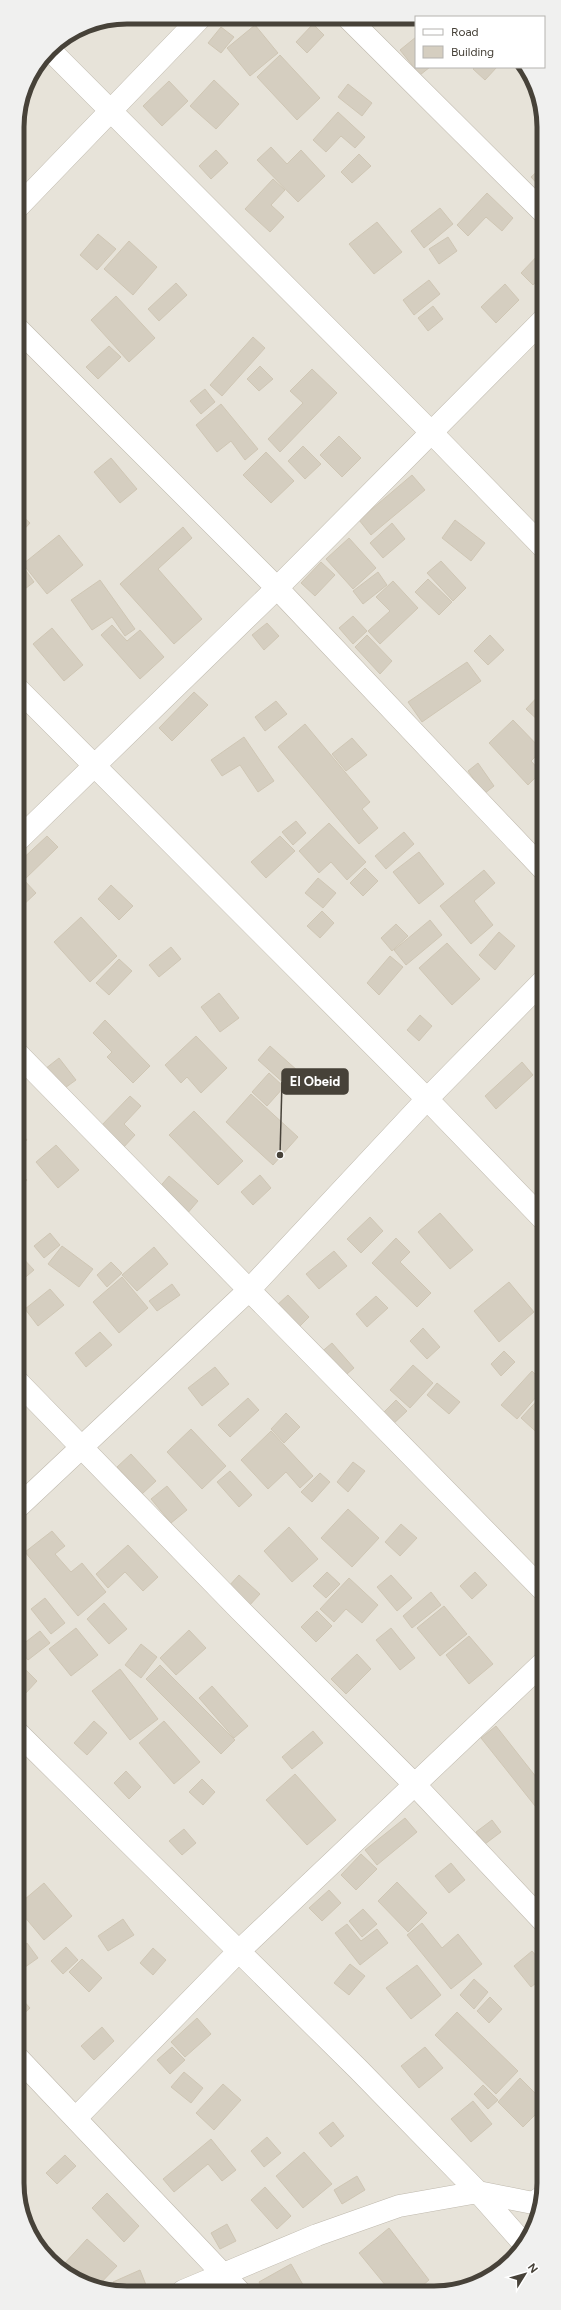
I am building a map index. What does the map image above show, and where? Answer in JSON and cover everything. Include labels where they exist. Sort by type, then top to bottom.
[{"type":"street","points":[[24,201],[110,110],[195,24]]},
{"type":"street","points":[[354,24],[537,206]]},
{"type":"street","points":[[54,54],[432,432],[537,541]]},
{"type":"street","points":[[24,835],[277,588],[537,326]]},
{"type":"street","points":[[24,335],[277,588],[537,863]]},
{"type":"street","points":[[24,695],[427,1099],[537,1213]]},
{"type":"street","points":[[24,1502],[82,1449],[249,1290],[427,1099],[537,987]]},
{"type":"street","points":[[24,1060],[537,1584]]},
{"type":"street","points":[[24,1388],[82,1449],[415,1785],[537,1915]]},
{"type":"street","points":[[76,2118],[239,1951],[537,1669]]},
{"type":"street","points":[[24,1739],[239,1951],[478,2192],[520,2240]]},
{"type":"street","points":[[24,2064],[234,2286]]},
{"type":"street","points":[[195,2286],[356,2220],[399,2206],[478,2192],[533,2203],[535,2202]]},
{"type":"shaded area","points":[[127,24],[415,24],[415,68],[519,68],[534,100],[537,127],[537,2190],[534,2210],[529,2223],[512,2251],[509,2254],[505,2254],[505,2258],[491,2269],[461,2283],[434,2286],[127,2286],[100,2283],[70,2269],[49,2251],[35,2229],[27,2210],[24,2183],[24,120],[27,100],[38,75],[45,64],[64,45],[94,29]]},
{"type":"building","points":[[313,24],[324,35],[307,53],[296,42]]},
{"type":"building","points":[[255,25],[278,53],[250,76],[227,48]]},
{"type":"building","points":[[221,27],[234,37],[221,53],[208,43]]},
{"type":"building","points":[[415,38],[415,68],[429,68],[420,75],[400,50]]},
{"type":"building","points":[[280,55],[320,98],[297,120],[257,77]]},
{"type":"building","points":[[474,68],[496,68],[485,80],[473,69]]},
{"type":"building","points":[[214,80],[239,104],[216,129],[190,106]]},
{"type":"building","points":[[169,81],[188,101],[162,126],[143,106]]},
{"type":"building","points":[[348,84],[372,103],[362,116],[338,97]]},
{"type":"building","points":[[338,112],[365,137],[355,148],[341,136],[326,152],[313,140]]},
{"type":"building","points":[[271,147],[287,164],[301,150],[325,176],[298,202],[257,160]]},
{"type":"building","points":[[216,150],[228,163],[211,179],[199,166]]},
{"type":"building","points":[[359,154],[371,166],[352,183],[341,172]]},
{"type":"building","points":[[537,172],[537,184],[531,177]]},
{"type":"building","points":[[273,179],[285,190],[271,205],[284,217],[270,232],[245,209]]},
{"type":"building","points":[[487,193],[513,218],[502,231],[486,217],[468,236],[457,225]]},
{"type":"building","points":[[440,208],[453,224],[424,248],[411,231]]},
{"type":"building","points":[[377,222],[402,252],[374,274],[349,244]]},
{"type":"building","points":[[98,234],[116,249],[97,270],[80,255]]},
{"type":"building","points":[[448,237],[457,251],[439,264],[429,249]]},
{"type":"building","points":[[129,241],[157,267],[133,295],[104,269]]},
{"type":"building","points":[[537,256],[537,281],[533,285],[521,273]]},
{"type":"building","points":[[429,280],[440,294],[414,315],[403,300]]},
{"type":"building","points":[[176,283],[187,295],[159,321],[148,309]]},
{"type":"building","points":[[505,284],[519,300],[496,323],[481,307]]},
{"type":"building","points":[[116,296],[155,338],[129,362],[91,320]]},
{"type":"building","points":[[433,306],[443,319],[428,331],[418,318]]},
{"type":"building","points":[[253,337],[265,348],[222,396],[210,385]]},
{"type":"building","points":[[109,346],[121,357],[98,379],[86,367]]},
{"type":"building","points":[[260,366],[273,379],[259,391],[247,379]]},
{"type":"building","points":[[312,369],[337,393],[280,452],[268,439],[303,403],[290,391]]},
{"type":"building","points":[[205,389],[215,402],[201,414],[190,401]]},
{"type":"building","points":[[221,404],[258,449],[245,460],[231,441],[217,452],[196,425]]},
{"type":"building","points":[[339,436],[361,458],[342,477],[320,455]]},
{"type":"building","points":[[303,446],[321,464],[305,479],[288,461]]},
{"type":"building","points":[[266,452],[294,481],[271,503],[243,475]]},
{"type":"building","points":[[111,458],[137,489],[120,503],[94,472]]},
{"type":"building","points":[[412,475],[425,490],[371,535],[359,520]]},
{"type":"building","points":[[24,517],[30,523],[24,529]]},
{"type":"building","points":[[455,520],[485,543],[471,561],[442,538]]},
{"type":"building","points":[[392,523],[405,539],[383,558],[370,543]]},
{"type":"building","points":[[183,527],[192,538],[158,569],[202,619],[174,644],[120,584]]},
{"type":"building","points":[[59,535],[83,565],[47,594],[24,565],[24,563]]},
{"type":"building","points":[[349,538],[376,568],[353,589],[326,559]]},
{"type":"building","points":[[441,561],[466,588],[453,601],[427,573]]},
{"type":"building","points":[[321,562],[335,575],[315,596],[301,583]]},
{"type":"building","points":[[24,568],[34,582],[24,590]]},
{"type":"building","points":[[378,572],[387,585],[363,604],[353,591]]},
{"type":"building","points":[[428,579],[452,602],[439,615],[415,592]]},
{"type":"building","points":[[100,580],[135,629],[125,636],[112,617],[92,630],[71,600]]},
{"type":"building","points":[[393,581],[418,608],[380,644],[368,631],[390,611],[376,597]]},
{"type":"building","points":[[353,616],[367,631],[353,644],[339,628]]},
{"type":"building","points":[[267,623],[279,636],[264,650],[252,635]]},
{"type":"building","points":[[112,625],[127,641],[140,630],[164,657],[140,679],[101,635]]},
{"type":"building","points":[[52,628],[83,665],[64,681],[33,644]]},
{"type":"building","points":[[367,635],[392,661],[380,674],[355,647]]},
{"type":"building","points":[[490,635],[504,650],[488,665],[474,651]]},
{"type":"building","points":[[467,662],[481,681],[422,722],[408,702]]},
{"type":"building","points":[[194,692],[208,705],[172,741],[159,728]]},
{"type":"building","points":[[537,697],[537,719],[526,709]]},
{"type":"building","points":[[276,701],[287,714],[265,731],[255,717]]},
{"type":"building","points":[[513,720],[537,745],[537,755],[531,761],[537,768],[537,776],[528,785],[489,743]]},
{"type":"building","points":[[305,724],[370,802],[362,809],[378,828],[359,844],[278,747]]},
{"type":"building","points":[[244,737],[274,781],[258,792],[240,765],[222,776],[211,760]]},
{"type":"building","points":[[352,738],[367,755],[346,771],[332,754]]},
{"type":"building","points":[[478,763],[494,786],[484,794],[468,771]]},
{"type":"building","points":[[296,821],[306,833],[293,845],[282,832]]},
{"type":"building","points":[[329,823],[366,862],[347,880],[331,862],[319,873],[299,851]]},
{"type":"building","points":[[404,832],[414,844],[386,869],[375,856]]},
{"type":"building","points":[[47,836],[58,847],[24,880],[24,857]]},
{"type":"building","points":[[280,836],[295,851],[266,878],[251,862]]},
{"type":"building","points":[[419,852],[444,884],[419,904],[393,872]]},
{"type":"building","points":[[365,868],[378,881],[363,896],[350,883]]},
{"type":"building","points":[[484,870],[495,883],[474,901],[493,925],[471,944],[440,906]]},
{"type":"building","points":[[318,878],[336,893],[323,908],[305,893]]},
{"type":"building","points":[[24,880],[36,893],[24,904]]},
{"type":"building","points":[[111,885],[133,906],[119,920],[98,899]]},
{"type":"building","points":[[322,911],[334,923],[320,938],[307,926]]},
{"type":"building","points":[[81,917],[117,956],[90,982],[54,942]]},
{"type":"building","points":[[430,920],[442,935],[406,965],[394,950]]},
{"type":"building","points":[[396,924],[408,936],[392,951],[381,938]]},
{"type":"building","points":[[499,932],[515,946],[495,970],[479,955]]},
{"type":"building","points":[[447,943],[480,979],[452,1005],[419,968]]},
{"type":"building","points":[[171,947],[181,959],[159,977],[149,965]]},
{"type":"building","points":[[390,956],[403,967],[379,995],[367,983]]},
{"type":"building","points":[[119,959],[132,971],[109,995],[96,983]]},
{"type":"building","points":[[219,993],[239,1018],[220,1032],[201,1007]]},
{"type":"building","points":[[420,1015],[432,1026],[419,1041],[407,1030]]},
{"type":"building","points":[[105,1020],[150,1066],[133,1083],[107,1057],[112,1052],[93,1033]]},
{"type":"building","points":[[196,1036],[227,1068],[201,1093],[187,1077],[181,1083],[165,1065]]},
{"type":"building","points":[[270,1046],[298,1071],[286,1085],[258,1060]]},
{"type":"building","points":[[59,1058],[76,1080],[62,1090],[45,1069]]},
{"type":"building","points":[[522,1062],[533,1075],[496,1109],[485,1096]]},
{"type":"building","points":[[269,1073],[284,1087],[267,1106],[252,1092]]},
{"type":"building","points":[[251,1094],[298,1137],[273,1165],[226,1122]]},
{"type":"building","points":[[130,1096],[141,1106],[124,1124],[135,1135],[122,1149],[99,1128]]},
{"type":"building","points":[[194,1111],[243,1161],[218,1185],[169,1135]]},
{"type":"building","points":[[24,1136],[27,1140],[24,1143]]},
{"type":"building","points":[[56,1145],[79,1170],[58,1188],[36,1162]]},
{"type":"building","points":[[260,1175],[271,1188],[253,1205],[241,1192]]},
{"type":"building","points":[[169,1176],[198,1201],[186,1215],[157,1190]]},
{"type":"building","points":[[440,1213],[473,1250],[450,1269],[418,1232]]},
{"type":"building","points":[[370,1217],[383,1231],[361,1253],[347,1239]]},
{"type":"building","points":[[50,1233],[60,1245],[44,1258],[34,1246]]},
{"type":"building","points":[[396,1238],[410,1252],[400,1262],[431,1293],[417,1307],[372,1263]]},
{"type":"building","points":[[62,1246],[93,1269],[79,1287],[48,1264]]},
{"type":"building","points":[[154,1247],[168,1264],[137,1291],[122,1275]]},
{"type":"building","points":[[334,1251],[347,1266],[319,1289],[306,1274]]},
{"type":"building","points":[[24,1259],[34,1270],[24,1278]]},
{"type":"building","points":[[111,1262],[122,1273],[107,1287],[97,1275]]},
{"type":"building","points":[[122,1277],[148,1308],[119,1333],[93,1302]]},
{"type":"building","points":[[509,1282],[534,1312],[499,1342],[474,1311]]},
{"type":"building","points":[[172,1284],[180,1295],[157,1311],[149,1301]]},
{"type":"building","points":[[50,1289],[64,1305],[38,1326],[25,1309]]},
{"type":"building","points":[[288,1295],[309,1317],[298,1328],[276,1306]]},
{"type":"building","points":[[376,1296],[388,1308],[367,1327],[356,1314]]},
{"type":"building","points":[[423,1328],[440,1347],[427,1359],[410,1341]]},
{"type":"building","points":[[100,1332],[112,1345],[86,1367],[75,1353]]},
{"type":"building","points":[[332,1343],[354,1368],[341,1379],[319,1354]]},
{"type":"building","points":[[504,1351],[515,1362],[501,1376],[491,1364]]},
{"type":"building","points":[[413,1365],[433,1383],[410,1408],[390,1390]]},
{"type":"building","points":[[215,1367],[229,1384],[202,1406],[188,1388]]},
{"type":"building","points":[[532,1371],[537,1376],[537,1396],[517,1419],[501,1405]]},
{"type":"building","points":[[437,1383],[460,1402],[449,1414],[427,1395]]},
{"type":"building","points":[[248,1398],[259,1410],[230,1437],[218,1425]]},
{"type":"building","points":[[396,1400],[407,1411],[391,1426],[381,1415]]},
{"type":"building","points":[[537,1401],[537,1433],[521,1418]]},
{"type":"building","points":[[286,1413],[300,1427],[284,1443],[271,1429]]},
{"type":"building","points":[[191,1429],[226,1466],[202,1489],[167,1452]]},
{"type":"building","points":[[271,1431],[313,1476],[300,1488],[286,1472],[268,1489],[241,1460]]},
{"type":"building","points":[[131,1454],[156,1481],[142,1494],[117,1467]]},
{"type":"building","points":[[353,1462],[365,1471],[348,1492],[337,1482]]},
{"type":"building","points":[[230,1471],[252,1495],[239,1507],[217,1482]]},
{"type":"building","points":[[320,1473],[330,1482],[312,1502],[301,1492]]},
{"type":"building","points":[[167,1486],[187,1510],[171,1523],[151,1499]]},
{"type":"building","points":[[348,1509],[379,1538],[352,1567],[321,1538]]},
{"type":"building","points":[[401,1524],[417,1538],[400,1556],[385,1542]]},
{"type":"building","points":[[289,1527],[318,1559],[292,1582],[264,1551]]},
{"type":"building","points":[[52,1531],[65,1546],[55,1554],[71,1572],[82,1563],[106,1592],[78,1616],[25,1552]]},
{"type":"building","points":[[128,1545],[158,1577],[143,1591],[125,1572],[108,1588],[96,1574]]},
{"type":"building","points":[[327,1572],[340,1584],[326,1598],[313,1586]]},
{"type":"building","points":[[475,1572],[487,1585],[472,1599],[460,1586]]},
{"type":"building","points":[[239,1575],[260,1594],[248,1607],[227,1588]]},
{"type":"building","points":[[391,1575],[412,1598],[397,1611],[377,1587]]},
{"type":"building","points":[[349,1578],[378,1605],[362,1623],[346,1609],[334,1622],[320,1609]]},
{"type":"building","points":[[431,1592],[441,1605],[412,1628],[403,1616]]},
{"type":"building","points":[[45,1598],[65,1623],[51,1634],[31,1609]]},
{"type":"building","points":[[104,1603],[127,1629],[109,1644],[87,1619]]},
{"type":"building","points":[[444,1606],[467,1634],[440,1656],[417,1628]]},
{"type":"building","points":[[317,1611],[332,1626],[316,1642],[301,1627]]},
{"type":"building","points":[[76,1628],[98,1655],[71,1676],[49,1649]]},
{"type":"building","points":[[391,1628],[415,1658],[400,1670],[376,1640]]},
{"type":"building","points":[[189,1630],[206,1648],[176,1675],[160,1658]]},
{"type":"building","points":[[40,1631],[50,1643],[28,1660],[24,1655],[24,1643]]},
{"type":"building","points":[[469,1636],[493,1664],[469,1684],[446,1655]]},
{"type":"building","points":[[141,1644],[157,1657],[141,1678],[125,1665]]},
{"type":"building","points":[[357,1654],[371,1669],[346,1694],[331,1679]]},
{"type":"building","points":[[160,1665],[235,1740],[221,1754],[146,1679]]},
{"type":"building","points":[[24,1668],[37,1681],[25,1694],[24,1693]]},
{"type":"building","points":[[120,1669],[158,1719],[130,1740],[92,1691]]},
{"type":"building","points":[[212,1686],[248,1726],[234,1738],[199,1698]]},
{"type":"building","points":[[94,1721],[107,1733],[87,1755],[74,1743]]},
{"type":"building","points":[[164,1721],[200,1762],[174,1784],[139,1743]]},
{"type":"building","points":[[496,1726],[537,1778],[537,1808],[481,1738]]},
{"type":"building","points":[[313,1731],[323,1743],[292,1769],[282,1757]]},
{"type":"building","points":[[126,1771],[141,1787],[129,1799],[114,1783]]},
{"type":"building","points":[[295,1774],[336,1820],[307,1845],[266,1800]]},
{"type":"building","points":[[202,1779],[215,1792],[203,1805],[189,1792]]},
{"type":"building","points":[[405,1818],[417,1832],[377,1865],[365,1850]]},
{"type":"building","points":[[492,1820],[501,1832],[485,1844],[476,1832]]},
{"type":"building","points":[[184,1829],[196,1843],[182,1855],[169,1841]]},
{"type":"building","points":[[361,1854],[377,1869],[356,1890],[341,1875]]},
{"type":"building","points":[[451,1863],[465,1880],[449,1893],[435,1876]]},
{"type":"building","points":[[397,1882],[427,1913],[408,1932],[378,1901]]},
{"type":"building","points":[[44,1883],[72,1916],[44,1940],[24,1916],[24,1900]]},
{"type":"building","points":[[329,1890],[341,1903],[322,1921],[309,1908]]},
{"type":"building","points":[[363,1909],[377,1924],[362,1937],[349,1921]]},
{"type":"building","points":[[123,1919],[134,1935],[108,1951],[98,1936]]},
{"type":"building","points":[[422,1923],[442,1948],[458,1934],[482,1964],[451,1989],[407,1935]]},
{"type":"building","points":[[347,1924],[361,1941],[377,1929],[388,1943],[360,1965],[335,1933]]},
{"type":"building","points":[[27,1943],[38,1958],[24,1968],[24,1945]]},
{"type":"building","points":[[66,1947],[78,1960],[63,1974],[51,1961]]},
{"type":"building","points":[[153,1948],[166,1960],[153,1975],[140,1963]]},
{"type":"building","points":[[532,1951],[537,1957],[537,1982],[531,1987],[514,1966]]},
{"type":"building","points":[[82,1959],[102,1978],[89,1992],[69,1972]]},
{"type":"building","points":[[350,1964],[365,1976],[349,1995],[334,1983]]},
{"type":"building","points":[[417,1965],[441,1995],[411,2019],[386,1988]]},
{"type":"building","points":[[474,1979],[488,1992],[474,2009],[460,1995]]},
{"type":"building","points":[[490,1997],[502,2009],[489,2023],[477,2011]]},
{"type":"building","points":[[24,2002],[30,2008],[24,2014]]},
{"type":"building","points":[[457,2012],[518,2071],[496,2094],[435,2035]]},
{"type":"building","points":[[197,2018],[211,2034],[185,2057],[171,2042]]},
{"type":"building","points":[[102,2027],[114,2041],[94,2060],[81,2046]]},
{"type":"building","points":[[172,2047],[185,2060],[170,2074],[157,2060]]},
{"type":"building","points":[[425,2047],[443,2068],[419,2088],[401,2066]]},
{"type":"building","points":[[184,2072],[203,2088],[191,2103],[171,2087]]},
{"type":"building","points":[[520,2078],[537,2095],[537,2113],[523,2127],[498,2102]]},
{"type":"building","points":[[223,2084],[241,2100],[214,2130],[196,2113]]},
{"type":"building","points":[[483,2085],[498,2100],[488,2109],[474,2094]]},
{"type":"building","points":[[473,2101],[492,2124],[471,2142],[451,2119]]},
{"type":"building","points":[[333,2122],[344,2136],[331,2147],[319,2133]]},
{"type":"building","points":[[267,2137],[281,2153],[264,2167],[251,2151]]},
{"type":"building","points":[[211,2139],[236,2170],[222,2181],[208,2164],[174,2192],[163,2179]]},
{"type":"building","points":[[304,2152],[332,2184],[303,2208],[276,2176]]},
{"type":"building","points":[[65,2155],[76,2166],[57,2184],[46,2173]]},
{"type":"building","points":[[357,2176],[365,2190],[342,2204],[334,2190]]},
{"type":"building","points":[[265,2187],[291,2216],[277,2229],[251,2200]]},
{"type":"building","points":[[107,2193],[139,2226],[124,2242],[92,2208]]},
{"type":"building","points":[[227,2224],[236,2241],[220,2249],[211,2233]]},
{"type":"building","points":[[389,2228],[429,2280],[422,2286],[386,2286],[359,2253]]},
{"type":"building","points":[[87,2239],[117,2266],[101,2283],[75,2272],[64,2264]]},
{"type":"building","points":[[291,2264],[304,2286],[261,2286],[259,2282]]},
{"type":"building","points":[[140,2270],[146,2285],[114,2285],[113,2282]]},
{"type":"place","name":"El Obeid","points":[[280,1155]]}]
